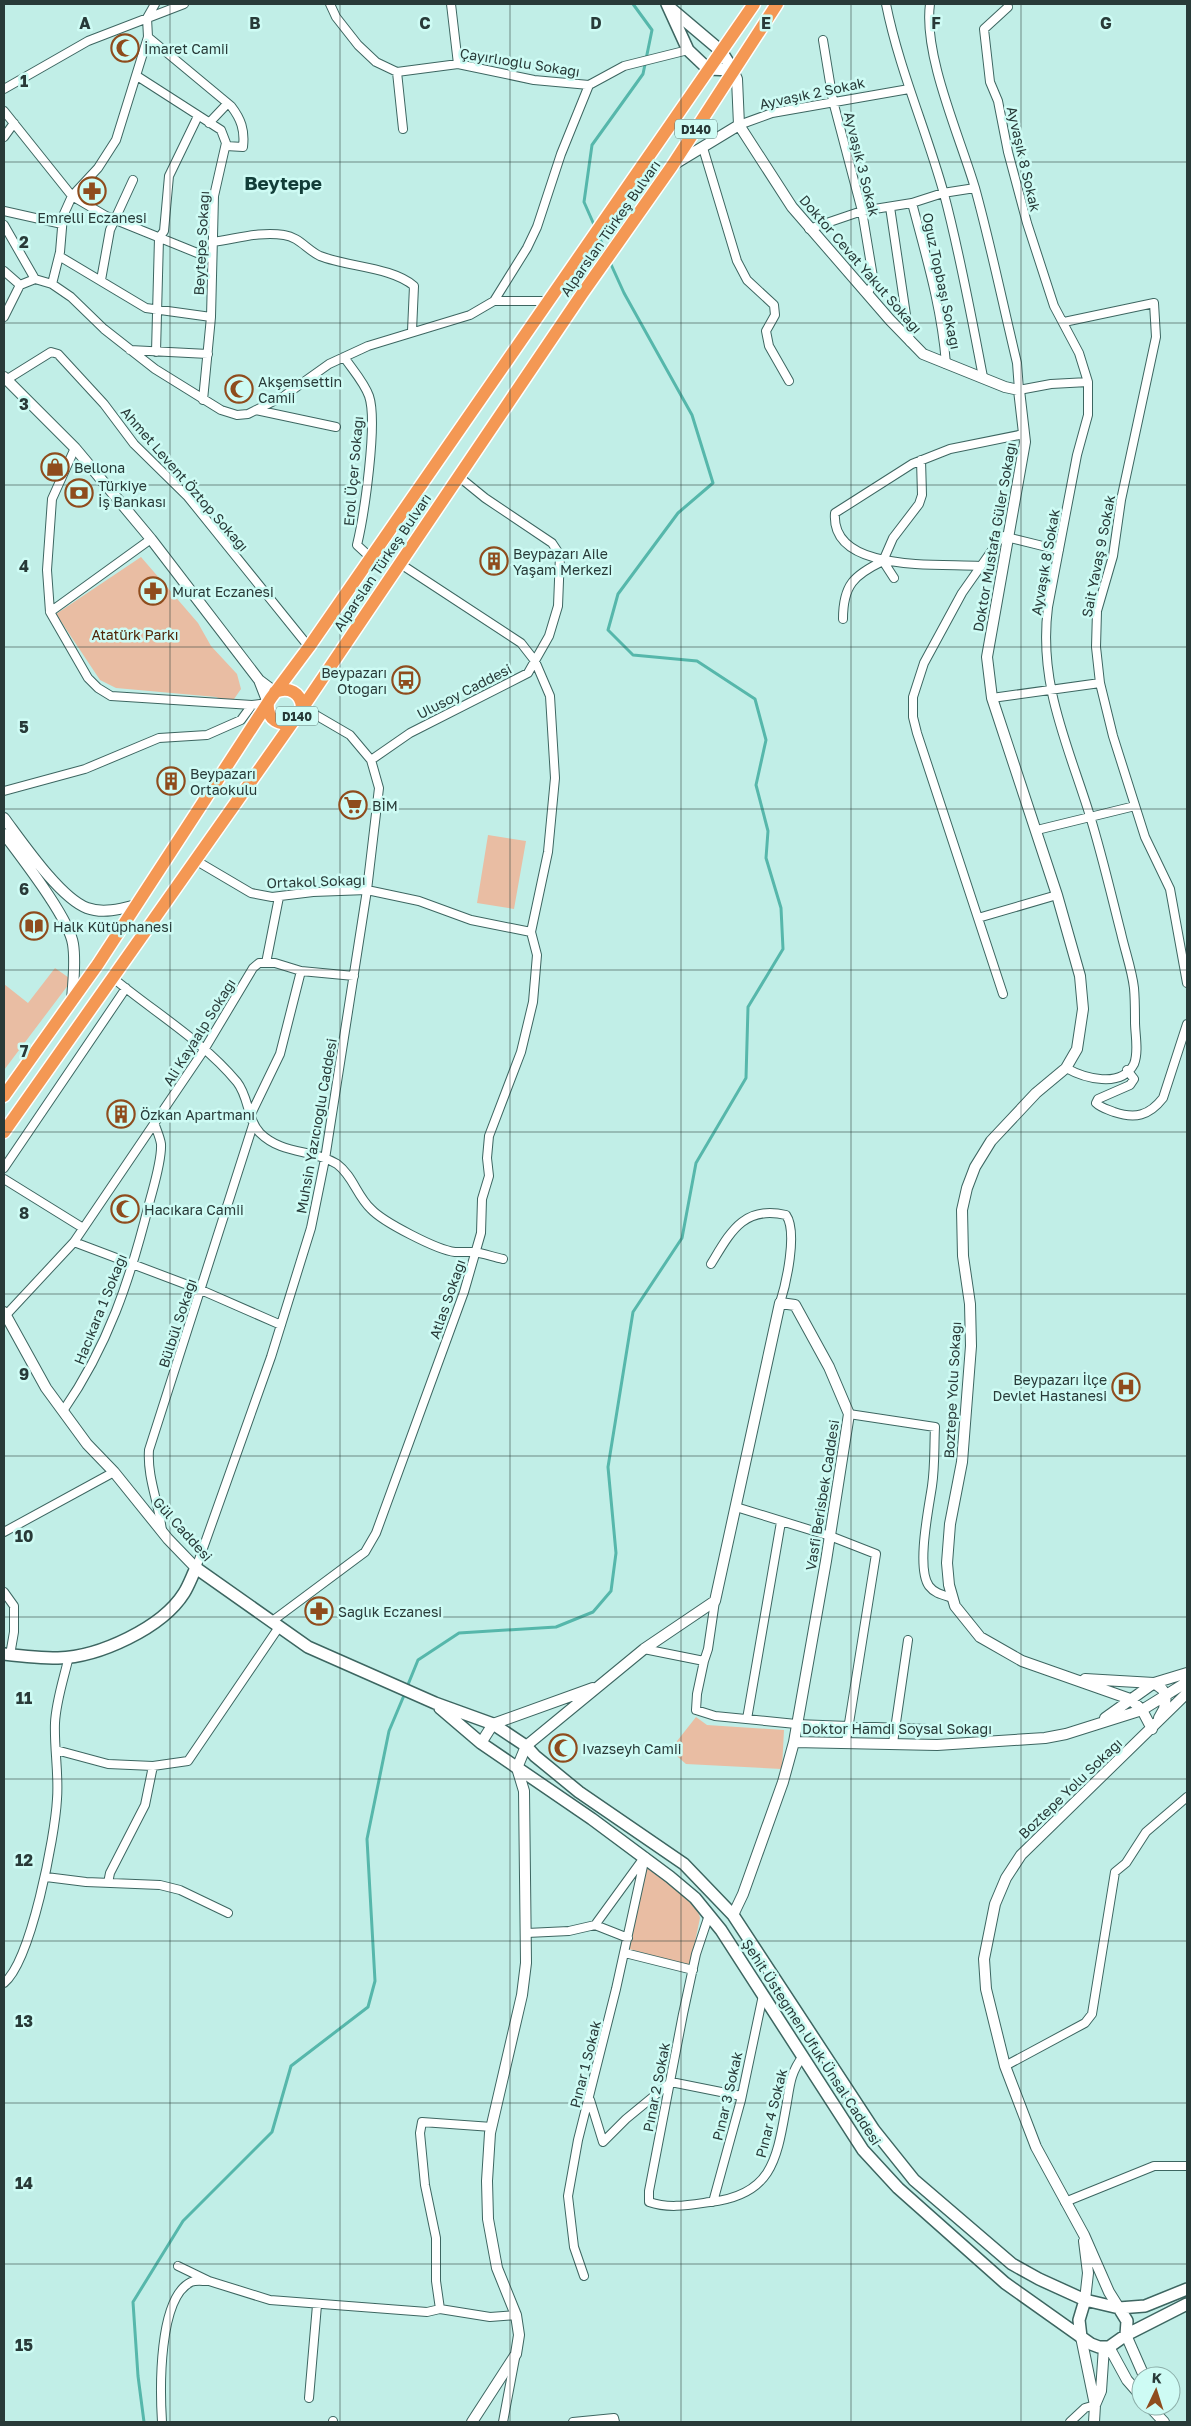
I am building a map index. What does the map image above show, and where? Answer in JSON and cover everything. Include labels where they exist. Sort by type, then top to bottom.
[{"type":"highway","name":"Alparslan Türkeş Bulvarı","points":[[4,1096],[72,1001],[275,692],[309,647],[550,301],[606,216],[754,4]]},
{"type":"highway","name":"Alparslan Türkeş Bulvarı","points":[[4,1132],[294,720],[582,294],[672,166],[777,4]]},
{"type":"highway","points":[[275,692],[284,689],[293,691],[300,698],[302,707]]},
{"type":"highway","points":[[268,703],[268,712],[274,720],[282,723],[294,720]]},
{"type":"main road","points":[[668,4],[721,51],[733,70]]},
{"type":"main road","points":[[668,4],[688,50],[708,69],[733,70]]},
{"type":"main road","points":[[7,1655],[69,1656],[103,1651],[133,1636],[164,1614],[184,1594],[196,1568]]},
{"type":"main road","name":"Gül Caddesi","points":[[196,1568],[308,1647],[435,1703],[493,1724],[526,1746]]},
{"type":"main road","name":"Gül Caddesi","points":[[435,1703],[481,1743],[517,1768]]},
{"type":"main road","name":"Şehit Üsteğmen Ufuk Ünsal Caddesi","points":[[526,1746],[535,1756],[579,1792],[684,1864],[716,1896],[731,1913],[874,2130],[914,2180],[1012,2264],[1039,2279],[1085,2300]]},
{"type":"main road","name":"Şehit Üsteğmen Ufuk Ünsal Caddesi","points":[[517,1768],[676,1882],[709,1915],[864,2150],[898,2188],[1005,2283],[1081,2337]]},
{"type":"main road","points":[[716,1896],[709,1915],[731,1913]]},
{"type":"main road","points":[[1187,2289],[1145,2306],[1119,2308],[1085,2300],[1080,2315],[1081,2337],[1091,2344],[1107,2347],[1187,2304]]},
{"type":"main road","points":[[1119,2308],[1126,2321],[1126,2336]]},
{"type":"street","points":[[52,284],[59,256],[63,216],[72,196],[98,168],[116,140],[148,37],[147,18],[155,4]]},
{"type":"street","points":[[4,89],[88,42],[184,4]]},
{"type":"street","points":[[330,4],[336,17],[358,45],[376,62],[397,72],[403,129]]},
{"type":"street","points":[[450,4],[458,64]]},
{"type":"street","points":[[886,4],[892,36],[908,89],[943,192],[967,295],[983,377]]},
{"type":"street","name":"Doktor Mustafa Güler Sokağı","points":[[930,4],[929,12],[934,59],[975,188],[1017,362],[1025,442],[1010,537],[987,657],[992,698],[1037,830],[1080,976],[1084,1009],[1077,1049],[1066,1068]]},
{"type":"street","name":"Ayvaşık 8 Sokak","points":[[1008,7],[984,30],[990,82],[998,100],[1008,152],[1027,223],[1045,273],[1054,306],[1079,352],[1088,382],[1088,415],[1059,550],[1045,632],[1050,689],[1065,745],[1090,816],[1112,894],[1134,987],[1136,1048],[1134,1064],[1127,1070]]},
{"type":"street","points":[[137,76],[221,130],[226,146],[243,147],[245,135],[238,115],[148,37]]},
{"type":"street","name":"Ayvaşık 3 Sokak","points":[[823,40],[833,101],[862,211],[874,283],[868,292]]},
{"type":"street","points":[[5,313],[20,285],[35,279],[52,284],[71,297],[104,329],[154,370],[222,410],[237,415],[256,410],[284,396],[329,364],[344,357],[368,346],[412,331],[470,315],[494,300],[534,234],[561,154],[589,85],[624,66],[688,50]]},
{"type":"street","name":"Çayırlıoğlu Sokağı","points":[[397,72],[458,64],[534,80],[589,85]]},
{"type":"street","points":[[733,70],[737,79],[739,125]]},
{"type":"street","name":"Ayvaşık 2 Sokak","points":[[672,166],[739,125],[772,113],[908,89]]},
{"type":"street","points":[[209,123],[227,104]]},
{"type":"street","points":[[4,111],[72,196],[115,220],[212,259]]},
{"type":"street","points":[[156,352],[159,238],[164,231],[169,176],[198,116]]},
{"type":"street","points":[[4,137],[14,123]]},
{"type":"street","name":"Doktor Cevat Yakut Sokağı","points":[[739,125],[792,208],[868,292],[910,342],[923,354],[1005,387],[1019,390]]},
{"type":"street","name":"Beytepe Sokağı","points":[[203,400],[211,317],[214,196],[226,146]]},
{"type":"street","points":[[703,148],[737,261],[747,280],[774,305],[775,315],[766,331],[769,346],[789,380]]},
{"type":"street","points":[[101,280],[110,230],[133,180]]},
{"type":"street","points":[[809,229],[862,211],[890,208],[912,203],[943,192],[975,188]]},
{"type":"street","name":"Oğuz Topbaşı Sokağı","points":[[912,203],[929,268],[943,335],[946,364]]},
{"type":"street","points":[[890,208],[910,342]]},
{"type":"street","points":[[4,211],[62,224]]},
{"type":"street","points":[[5,228],[35,279]]},
{"type":"street","points":[[212,242],[253,235],[284,235],[301,242],[318,255],[400,277],[414,286],[412,331]]},
{"type":"street","points":[[59,256],[146,308],[211,317]]},
{"type":"street","points":[[4,271],[20,285]]},
{"type":"street","points":[[494,300],[550,301]]},
{"type":"street","name":"Sait Yavaş 9 Sokak","points":[[1064,322],[1154,304],[1156,337],[1121,500],[1113,556],[1097,612],[1096,647],[1100,683],[1112,736],[1145,837],[1170,889],[1187,982]]},
{"type":"street","points":[[130,350],[208,354]]},
{"type":"street","name":"Ahmet Levent Öztop Sokağı","points":[[5,378],[51,352],[58,354],[104,404],[134,444],[188,497],[309,647]]},
{"type":"street","name":"Erol Üçer Sokağı","points":[[344,357],[364,386],[371,405],[372,430],[363,520],[357,546],[371,558]]},
{"type":"street","points":[[5,378],[75,448],[151,539],[259,680],[275,692]]},
{"type":"street","points":[[1019,390],[1051,384],[1088,382]]},
{"type":"street","points":[[256,410],[336,428]]},
{"type":"street","points":[[980,566],[883,561],[860,554],[848,546],[836,527],[834,513],[888,478],[921,460],[950,449],[1024,434]]},
{"type":"street","points":[[75,448],[52,500],[47,570],[50,612],[88,678],[98,688],[111,696],[252,705],[268,703],[259,680]]},
{"type":"street","points":[[843,619],[845,596],[850,585],[863,571],[883,561],[893,538],[918,504],[922,495],[921,460]]},
{"type":"street","name":"Ulusoy Caddesi","points":[[371,760],[410,733],[528,673],[549,636],[558,606],[560,555],[552,543],[486,498],[458,476]]},
{"type":"street","points":[[1003,994],[913,718],[914,697],[924,663],[962,593],[1002,536],[1059,550]]},
{"type":"street","points":[[50,612],[151,539]]},
{"type":"street","points":[[883,561],[894,578]]},
{"type":"street","points":[[400,563],[521,643],[535,661],[550,696],[555,778],[548,852],[531,932]]},
{"type":"street","points":[[992,698],[1100,683]]},
{"type":"street","points":[[4,791],[86,768],[159,738],[207,735],[241,720],[252,705]]},
{"type":"street","name":"Muhsin Yazıcıoğlu Caddesi","points":[[196,1568],[281,1325],[311,1228],[326,1159],[367,890],[379,788],[371,760],[350,735],[302,707]]},
{"type":"street","points":[[1037,830],[1135,806]]},
{"type":"street","points":[[4,818],[67,896],[88,908],[110,911],[136,905]]},
{"type":"street","points":[[4,836],[65,921],[74,950],[75,966],[72,1001]]},
{"type":"street","name":"Ortakol Sokağı","points":[[195,860],[251,893],[279,897],[313,892],[367,890],[419,901],[471,920],[531,932]]},
{"type":"street","points":[[978,918],[1057,895]]},
{"type":"street","points":[[279,897],[266,963],[275,963],[301,971],[354,976]]},
{"type":"street","name":"Atlas Sokağı","points":[[56,1750],[108,1764],[153,1766],[188,1761],[275,1625],[365,1552],[376,1533],[464,1292],[476,1252],[481,1232],[482,1200],[489,1176],[487,1158],[489,1136],[521,1052],[533,1002],[537,955],[531,932]]},
{"type":"street","name":"Ali Kayaalp Sokağı","points":[[5,1319],[74,1242],[204,1050],[253,968],[259,963],[266,963]]},
{"type":"street","points":[[250,1116],[280,1054],[301,971]]},
{"type":"street","points":[[113,978],[180,1028],[239,1085],[253,1125],[262,1135],[282,1147],[326,1159],[337,1164],[351,1178],[370,1209],[433,1246],[454,1252],[476,1252],[503,1259]]},
{"type":"street","points":[[4,1168],[126,988]]},
{"type":"street","points":[[1066,1068],[1081,1076],[1093,1079],[1123,1075],[1127,1070],[1134,1079],[1130,1085],[1098,1099],[1096,1103],[1101,1107],[1120,1114],[1135,1117],[1145,1114],[1156,1107],[1164,1098],[1187,1024]]},
{"type":"street","name":"Boztepe Yolu Sokağı","points":[[1066,1068],[1036,1093],[991,1141],[975,1167],[962,1210],[964,1256],[970,1304],[971,1346],[962,1462],[947,1543],[949,1584],[955,1606],[980,1637],[1022,1662],[1074,1679]]},
{"type":"street","name":"Hacıkara 1 Sokağı","points":[[62,1411],[85,1378],[102,1346],[133,1266],[154,1183],[161,1145],[154,1122]]},
{"type":"street","name":"Bülbül Sokağı","points":[[162,1531],[160,1513],[150,1482],[149,1450],[253,1125]]},
{"type":"street","points":[[4,1179],[83,1228]]},
{"type":"street","points":[[711,1264],[723,1244],[745,1219],[761,1214],[786,1215],[790,1221],[789,1258],[715,1601],[708,1649],[697,1694],[696,1710],[715,1716],[796,1724],[928,1729]]},
{"type":"street","points":[[74,1242],[133,1266],[201,1290],[281,1325]]},
{"type":"street","name":"Vasfi Berisbek Caddesi","points":[[731,1913],[743,1894],[780,1791],[794,1742],[849,1414],[829,1367],[794,1305],[780,1303]]},
{"type":"street","name":"Gül Caddesi","points":[[5,1319],[46,1388],[87,1444],[114,1472],[162,1531],[196,1568]]},
{"type":"street","points":[[849,1414],[935,1427],[932,1486],[925,1532],[925,1572],[928,1585],[938,1594],[953,1598]]},
{"type":"street","points":[[4,1532],[114,1472]]},
{"type":"street","points":[[736,1507],[830,1536],[876,1554],[846,1742]]},
{"type":"street","points":[[747,1719],[781,1522]]},
{"type":"street","points":[[4,1592],[14,1606],[14,1632],[7,1655]]},
{"type":"street","points":[[503,2422],[519,2335],[516,2315],[497,2268],[488,2219],[487,2181],[492,2126],[522,1995],[527,1933],[524,1791],[517,1768],[526,1746],[597,1686],[644,1649],[715,1601]]},
{"type":"street","points":[[893,1743],[908,1640]]},
{"type":"street","points":[[644,1649],[704,1661]]},
{"type":"street","points":[[4,1983],[13,1974],[21,1958],[46,1877],[57,1799],[56,1713],[69,1656]]},
{"type":"street","points":[[1089,1728],[1119,1710],[1130,1699],[1154,1683],[1187,1673]]},
{"type":"street","points":[[1074,1679],[1154,1683],[1162,1689],[1166,1696],[1164,1709],[1152,1729]]},
{"type":"street","points":[[1074,1679],[1130,1699],[1142,1710],[1152,1729]]},
{"type":"street","points":[[1089,1728],[1142,1710],[1187,1682]]},
{"type":"street","points":[[481,1743],[493,1724],[597,1686]]},
{"type":"street","points":[[1152,1729],[1187,1693]]},
{"type":"street","name":"Doktor Hamdi Soysal Sokağı","points":[[794,1742],[938,1745],[1021,1740],[1066,1734],[1089,1728]]},
{"type":"street","name":"Boztepe Yolu Sokağı","points":[[1119,2308],[1084,2235],[1036,2147],[1005,2066],[986,1990],[984,1958],[995,1904],[1006,1878],[1021,1855],[1152,1729]]},
{"type":"street","points":[[108,1883],[110,1873],[144,1804],[153,1766]]},
{"type":"street","points":[[1005,2066],[1086,2023],[1092,2014],[1115,1872],[1126,1863],[1146,1832],[1187,1797]]},
{"type":"street","points":[[594,1925],[644,1858]]},
{"type":"street","name":"Pınar 1 Sokak","points":[[584,2276],[573,2240],[568,2196],[577,2148],[625,1953],[644,1858]]},
{"type":"street","points":[[46,1877],[108,1883],[160,1885],[180,1890],[228,1913]]},
{"type":"street","name":"Pınar 2 Sokak","points":[[709,1915],[693,1970],[649,2191],[649,2202],[661,2206],[713,2202]]},
{"type":"street","points":[[527,1933],[569,1931],[594,1925],[628,1938]]},
{"type":"street","points":[[625,1953],[693,1970]]},
{"type":"street","name":"Pınar 3 Sokak","points":[[713,2202],[741,2096],[763,1995]]},
{"type":"street","name":"Pınar 4 Sokak","points":[[713,2202],[726,2201],[747,2191],[766,2176],[775,2155],[793,2070],[803,2056]]},
{"type":"street","points":[[590,2098],[603,2142],[626,2119],[671,2082],[741,2096]]},
{"type":"street","points":[[440,2309],[436,2281],[436,2238],[425,2184],[420,2133],[422,2122],[492,2126]]},
{"type":"street","points":[[1065,2202],[1154,2166],[1187,2166]]},
{"type":"street","points":[[1084,2235],[1088,2273],[1085,2300]]},
{"type":"street","points":[[178,2266],[209,2281],[270,2300],[427,2312],[440,2309],[490,2317],[516,2315]]},
{"type":"street","points":[[162,2422],[161,2360],[171,2310],[179,2293],[192,2281],[209,2281]]},
{"type":"street","points":[[309,2398],[316,2305]]},
{"type":"street","points":[[1126,2336],[1140,2366]]},
{"type":"street","points":[[1081,2337],[1095,2405],[1094,2422]]},
{"type":"street","points":[[1095,2405],[1101,2391],[1107,2347]]},
{"type":"street","points":[[1107,2347],[1131,2385]]},
{"type":"street","points":[[472,2422],[516,2354]]},
{"type":"street","points":[[1070,2422],[1085,2408],[1095,2405]]},
{"type":"street","points":[[573,2422],[614,2418],[615,2422]]},
{"type":"green space","name":"Atatürk Parkı","points":[[141,557],[198,623],[211,646],[237,674],[241,689],[234,699],[223,700],[216,697],[116,688],[100,680],[56,614]]},
{"type":"green space","points":[[488,835],[526,841],[514,909],[477,903]]},
{"type":"green space","points":[[55,968],[72,980],[4,1070],[4,984],[28,1003]]},
{"type":"green space","points":[[696,1717],[707,1725],[784,1730],[782,1769],[686,1764],[670,1750]]},
{"type":"green space","points":[[647,1868],[679,1890],[698,1911],[700,1918],[690,1966],[629,1949],[639,1895]]},
{"type":"waterway","points":[[595,227],[584,202],[592,145],[643,74],[652,30],[633,4]]},
{"type":"waterway","points":[[598,235],[607,254]]},
{"type":"waterway","points":[[407,1687],[418,1660],[459,1633],[556,1627],[593,1612],[611,1591],[616,1553],[608,1467],[633,1312],[682,1238],[696,1163],[746,1078],[748,1007],[783,949],[781,908],[766,858],[768,831],[756,785],[766,740],[755,699],[697,661],[633,655],[608,630],[618,594],[678,513],[713,483],[692,415],[624,293],[609,260]]},
{"type":"waterway","points":[[144,2422],[138,2376],[133,2302],[183,2221],[272,2132],[291,2066],[368,2007],[375,1981],[367,1839],[389,1731],[405,1693]]},
{"type":"place","name":"İmaret Camii","points":[[125,48]]},
{"type":"place","name":"Emrelli Eczanesi","points":[[92,191]]},
{"type":"place","name":"Akşemsettin Camii","points":[[239,389]]},
{"type":"place","name":"Bellona","points":[[55,467]]},
{"type":"place","name":"Türkiye İş Bankası","points":[[79,493]]},
{"type":"place","name":"Beypazarı Aile Yaşam Merkezi","points":[[494,561]]},
{"type":"place","name":"Murat Eczanesi","points":[[153,591]]},
{"type":"place","name":"Beypazarı Otogarı","points":[[406,680]]},
{"type":"place","name":"Beypazarı Ortaokulu","points":[[171,781]]},
{"type":"place","name":"BİM","points":[[353,805]]},
{"type":"place","name":"Halk Kütüphanesi","points":[[34,926]]},
{"type":"place","name":"Özkan Apartmanı","points":[[121,1114]]},
{"type":"place","name":"Hacıkara Camii","points":[[125,1209]]},
{"type":"place","name":"Beypazarı İlçe Devlet Hastanesi","points":[[1126,1387]]},
{"type":"place","name":"Sağlık Eczanesi","points":[[319,1611]]},
{"type":"place","name":"Ivazseyh Camii","points":[[563,1748]]},
{"type":"district","name":"Beytepe","points":[[283,182]]}]
